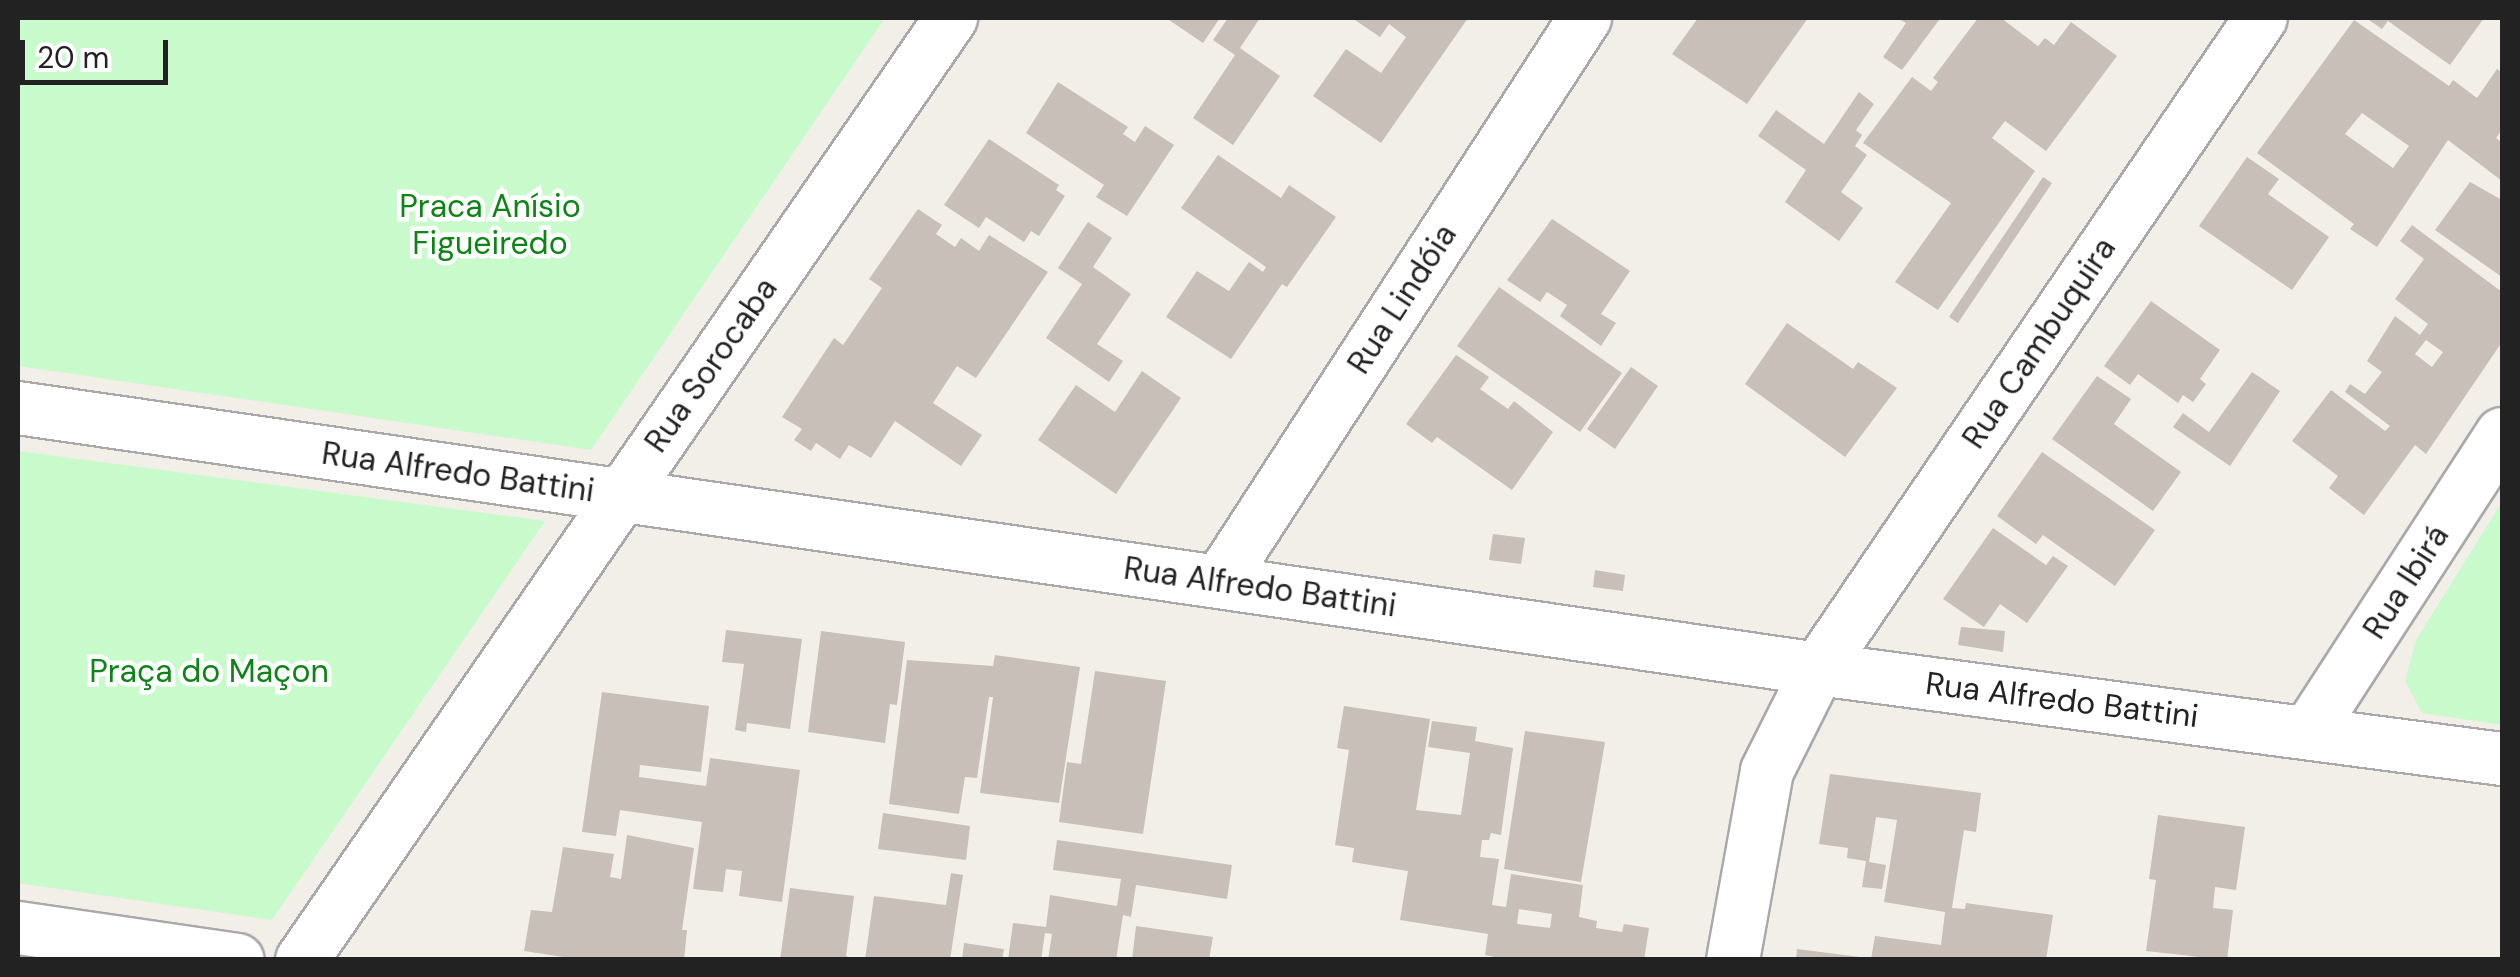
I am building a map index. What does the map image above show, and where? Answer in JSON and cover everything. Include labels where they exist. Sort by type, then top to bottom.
[{"type":"street","name":"Rua Sorocaba","points":[[302,960],[951,18]]},
{"type":"street","name":"Rua Lindóia","points":[[1220,581],[1585,18]]},
{"type":"street","name":"Rua Cambuquira","points":[[1734,960],[1767,771],[1818,669],[2261,18]]},
{"type":"street","name":"Rua Alfredo Battini","points":[[18,408],[1818,669],[2309,731],[2502,760]]},
{"type":"street","name":"Rua Ibirá","points":[[2309,731],[2502,434]]},
{"type":"street","points":[[18,928],[238,960]]},
{"type":"green space","name":"Praca Anísio Figueiredo","points":[[24,18],[885,18],[591,450],[18,366],[18,22]]},
{"type":"green space","name":"Praça do Maçon","points":[[18,451],[545,521],[272,920],[18,883]]},
{"type":"green space","points":[[2502,502],[2502,725],[2422,713],[2405,681],[2416,640]]},
{"type":"building","points":[[1166,18],[1220,18],[1203,43]]},
{"type":"building","points":[[1228,18],[1260,18],[1240,48],[1280,76],[1233,145],[1193,118],[1235,55],[1213,40]]},
{"type":"building","points":[[1352,18],[1468,18],[1381,143],[1313,96],[1346,49],[1381,73],[1406,37],[1389,24],[1380,37]]},
{"type":"building","points":[[1698,18],[1808,18],[1747,104],[1672,54]]},
{"type":"building","points":[[1897,18],[1939,20],[1902,70],[1883,57],[1906,23]]},
{"type":"building","points":[[1978,18],[2001,18],[2038,46],[2045,38],[2054,45],[2071,22],[2117,56],[2046,151],[2005,121],[1992,138],[2035,171],[1938,310],[1895,282],[1951,203],[1863,143],[1912,77],[1931,91],[1938,82],[1933,78]]},
{"type":"building","points":[[2366,18],[2484,18],[2450,65],[2388,21],[2382,29]]},
{"type":"building","points":[[2354,20],[2449,86],[2453,80],[2477,98],[2497,69],[2502,73],[2502,130],[2496,138],[2502,143],[2502,181],[2448,140],[2377,247],[2350,229],[2354,224],[2257,153]],"holes":[[[2362,113],[2409,146],[2393,168],[2345,134]]]},
{"type":"building","points":[[1058,82],[1128,127],[1123,134],[1135,142],[1145,126],[1174,145],[1127,216],[1096,197],[1104,185],[1026,133]]},
{"type":"building","points":[[1859,92],[1874,104],[1856,130],[1862,135],[1855,146],[1867,155],[1841,192],[1863,208],[1839,241],[1785,202],[1806,170],[1758,136],[1776,110],[1824,144]]},
{"type":"building","points":[[989,139],[1059,185],[1056,190],[1065,196],[1039,236],[1031,231],[1024,242],[986,217],[979,228],[944,205]]},
{"type":"building","points":[[1218,155],[1281,198],[1289,185],[1336,217],[1287,287],[1282,284],[1231,359],[1166,317],[1197,271],[1229,291],[1249,262],[1263,272],[1266,267],[1181,208]]},
{"type":"building","points":[[2247,157],[2279,179],[2268,194],[2329,237],[2292,290],[2199,226]]},
{"type":"building","points":[[2043,177],[2052,183],[1958,323],[1949,317]]},
{"type":"building","points":[[2470,182],[2502,200],[2502,277],[2435,230]]},
{"type":"building","points":[[918,209],[942,225],[936,234],[955,247],[961,238],[979,251],[989,235],[1048,272],[976,378],[957,366],[933,403],[982,435],[961,466],[895,421],[871,458],[849,445],[840,459],[816,443],[811,451],[794,440],[802,429],[782,417],[834,338],[843,345],[882,288],[869,279]]},
{"type":"building","points":[[1552,219],[1630,271],[1601,314],[1616,323],[1601,346],[1560,316],[1567,305],[1547,292],[1540,302],[1507,280]]},
{"type":"building","points":[[1088,222],[1112,238],[1093,267],[1131,294],[1097,344],[1123,361],[1109,382],[1046,338],[1082,284],[1058,268]]},
{"type":"building","points":[[2412,225],[2502,292],[2502,342],[2426,454],[2415,445],[2364,515],[2329,488],[2338,476],[2292,441],[2331,390],[2385,431],[2390,426],[2345,392],[2350,384],[2365,394],[2382,372],[2367,361],[2395,316],[2420,335],[2428,324],[2395,299],[2424,259],[2400,241]],"holes":[[[2426,340],[2443,352],[2432,367],[2415,354]]]},
{"type":"building","points":[[1499,287],[1622,373],[1580,432],[1457,346]]},
{"type":"building","points":[[2151,301],[2220,350],[2200,379],[2206,384],[2193,402],[2183,395],[2178,403],[2138,374],[2130,385],[2104,366]]},
{"type":"building","points":[[1787,323],[1853,369],[1858,362],[1897,388],[1845,457],[1745,384]]},
{"type":"building","points":[[1456,355],[1489,377],[1480,389],[1508,409],[1514,401],[1553,432],[1512,490],[1437,437],[1432,443],[1406,424]]},
{"type":"building","points":[[1631,367],[1658,386],[1615,449],[1587,429]]},
{"type":"building","points":[[1142,371],[1181,398],[1116,494],[1038,440],[1076,385],[1115,412]]},
{"type":"building","points":[[2252,372],[2280,391],[2230,466],[2173,427],[2183,413],[2209,432]]},
{"type":"building","points":[[2097,376],[2131,399],[2114,424],[2181,472],[2153,511],[2052,439]]},
{"type":"building","points":[[2042,452],[2155,530],[2115,586],[2043,535],[2036,544],[1997,516]]},
{"type":"building","points":[[1993,528],[2046,565],[2053,556],[2068,566],[2027,623],[2000,604],[1984,627],[1943,599]]},
{"type":"building","points":[[1493,534],[1525,538],[1521,564],[1489,560]]},
{"type":"building","points":[[1595,570],[1625,575],[1623,591],[1593,587]]},
{"type":"building","points":[[1961,627],[2005,631],[2003,652],[1958,645]]},
{"type":"building","points":[[726,630],[802,639],[790,729],[747,723],[746,732],[735,730],[744,664],[722,662]]},
{"type":"building","points":[[821,631],[905,642],[897,705],[890,704],[885,743],[808,732]]},
{"type":"building","points":[[995,655],[1080,667],[1059,803],[980,793],[993,697],[989,697],[977,778],[965,777],[959,814],[889,804],[907,660],[993,666]]},
{"type":"building","points":[[1095,671],[1166,681],[1143,834],[1059,822],[1067,762],[1081,764]]},
{"type":"building","points":[[602,692],[709,706],[701,772],[640,765],[639,777],[706,786],[710,758],[800,770],[782,902],[739,896],[742,871],[726,869],[723,892],[693,889],[702,822],[620,810],[616,836],[582,832]]},
{"type":"building","points":[[1344,706],[1430,719],[1416,810],[1461,815],[1470,753],[1428,747],[1432,721],[1477,727],[1475,741],[1513,748],[1501,835],[1491,833],[1489,840],[1482,840],[1480,857],[1499,859],[1492,905],[1506,907],[1511,874],[1583,885],[1579,917],[1597,921],[1596,928],[1622,932],[1624,924],[1649,928],[1644,960],[1510,960],[1485,955],[1488,934],[1400,920],[1408,871],[1352,862],[1354,848],[1335,845],[1349,750],[1337,748]],"holes":[[[1519,909],[1552,914],[1550,928],[1517,924]]]},
{"type":"building","points":[[1525,731],[1605,742],[1581,882],[1504,869]]},
{"type":"building","points":[[1830,774],[1981,793],[1976,832],[1964,830],[1952,908],[1965,909],[1966,903],[2053,915],[2046,960],[1871,959],[1875,936],[1941,945],[1945,912],[1884,902],[1897,820],[1876,817],[1869,862],[1886,865],[1882,889],[1862,887],[1866,861],[1847,858],[1848,848],[1819,844]]},
{"type":"building","points":[[883,813],[970,826],[966,860],[878,849]]},
{"type":"building","points":[[2158,815],[2245,827],[2236,890],[2215,887],[2213,908],[2233,910],[2227,960],[2146,951],[2156,880],[2149,879]]},
{"type":"building","points":[[627,835],[694,848],[682,930],[687,930],[684,960],[583,960],[524,951],[531,910],[552,912],[563,847],[614,854],[610,877],[621,879]]},
{"type":"building","points":[[1057,840],[1232,865],[1227,899],[1136,885],[1131,917],[1123,915],[1116,960],[1048,960],[1052,934],[1045,933],[1041,960],[1008,960],[1013,923],[1046,927],[1050,895],[1117,906],[1121,879],[1053,870]]},
{"type":"building","points":[[951,873],[963,875],[950,960],[865,960],[874,896],[946,905]]},
{"type":"building","points":[[790,888],[854,896],[846,956],[855,960],[780,960]]},
{"type":"building","points":[[1136,926],[1213,937],[1209,960],[1132,960]]},
{"type":"building","points":[[964,943],[1004,949],[1002,960],[962,960]]},
{"type":"building","points":[[1797,949],[1860,957],[1860,960],[1796,960]]}]
